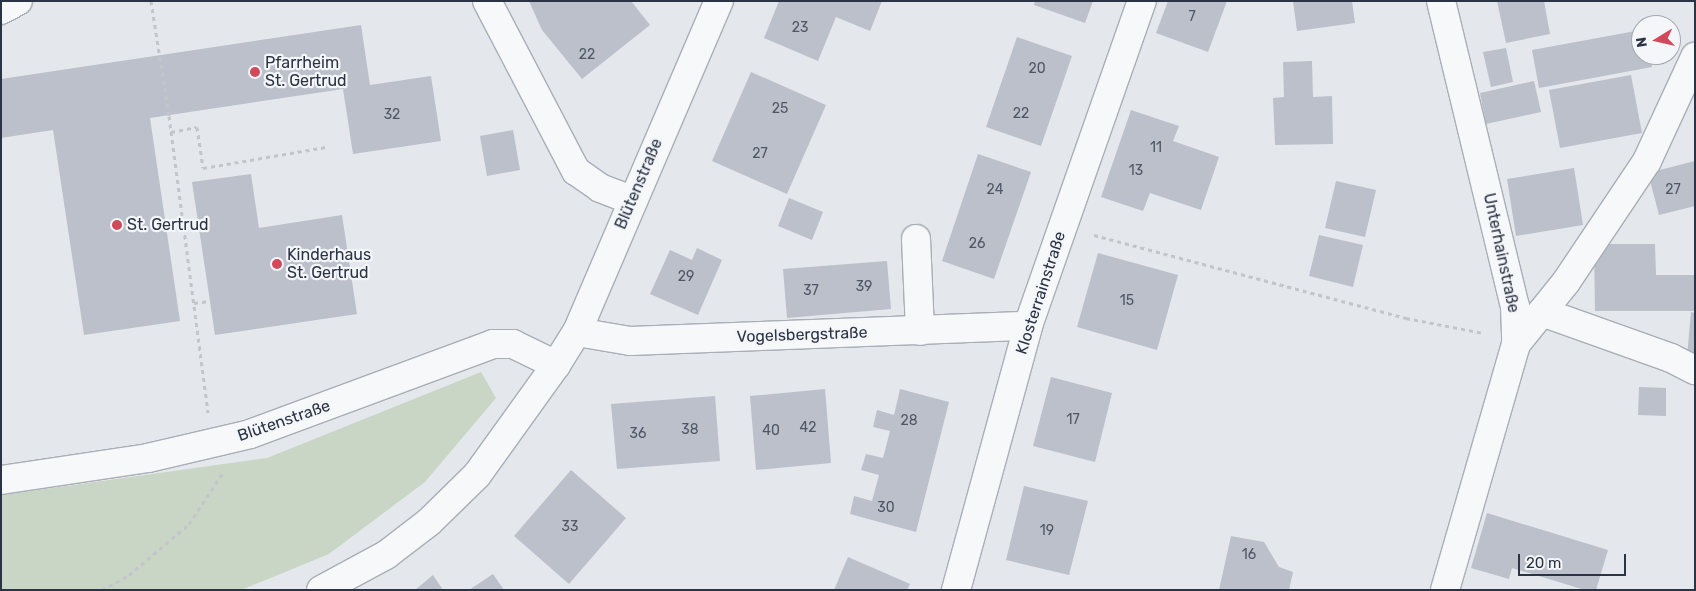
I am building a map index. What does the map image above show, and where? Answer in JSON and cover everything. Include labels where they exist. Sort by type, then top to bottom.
[{"type":"street","points":[[1,10],[18,1]]},
{"type":"street","points":[[487,1],[576,171],[600,188],[632,200]]},
{"type":"street","name":"Blütenstraße","points":[[321,590],[386,555],[429,522],[477,475],[556,365],[577,332],[632,200],[720,1]]},
{"type":"street","name":"Klosterrainstraße","points":[[956,590],[1028,326],[1142,1]]},
{"type":"street","name":"Unterhainstraße","points":[[1441,1],[1515,306],[1516,344],[1445,590]]},
{"type":"street","points":[[1516,344],[1566,282],[1647,161],[1695,56]]},
{"type":"street","points":[[916,239],[920,331]]},
{"type":"street","points":[[1542,312],[1671,358],[1695,370]]},
{"type":"street","name":"Vogelsbergstraße","points":[[577,332],[630,341],[1028,326]]},
{"type":"street","name":"Blütenstraße","points":[[1,480],[212,445],[250,434],[493,344],[513,344],[556,365]]},
{"type":"path","points":[[151,1],[171,132],[212,445]]},
{"type":"path","points":[[171,132],[197,127],[203,168],[326,147]]},
{"type":"path","points":[[1062,226],[1406,318],[1495,336],[1506,309],[1515,306]]},
{"type":"path","points":[[194,303],[210,301]]},
{"type":"path","points":[[102,590],[129,574],[189,524],[250,434]]},
{"type":"green space","points":[[481,372],[496,398],[425,482],[329,554],[241,590],[1,590],[1,495],[267,458]]},
{"type":"building","points":[[529,1],[631,1],[650,25],[582,79],[542,30]]},
{"type":"building","points":[[779,1],[882,1],[870,31],[836,17],[818,61],[764,38]]},
{"type":"building","points":[[1035,1],[1093,1],[1085,23],[1034,5]]},
{"type":"building","points":[[1168,1],[1227,1],[1208,52],[1156,33]]},
{"type":"building","points":[[1293,1],[1352,1],[1355,23],[1297,31]]},
{"type":"building","points":[[1497,1],[1544,1],[1550,34],[1506,43]]},
{"type":"building","points":[[361,25],[370,85],[431,76],[441,141],[353,154],[343,89],[150,118],[180,321],[84,335],[53,130],[1,138],[1,79]]},
{"type":"building","points":[[1631,32],[1631,65],[1652,65],[1652,67],[1539,88],[1532,50]]},
{"type":"building","points":[[1017,37],[1072,56],[1041,146],[986,127]]},
{"type":"building","points":[[1506,48],[1513,82],[1491,87],[1483,52]]},
{"type":"building","points":[[1312,61],[1313,97],[1332,96],[1333,144],[1275,145],[1273,98],[1284,97],[1283,62]]},
{"type":"building","points":[[751,72],[826,105],[787,194],[712,161]]},
{"type":"building","points":[[1631,75],[1642,133],[1560,148],[1549,90]]},
{"type":"building","points":[[1534,81],[1541,112],[1486,124],[1480,93]]},
{"type":"building","points":[[1131,110],[1179,126],[1173,141],[1219,157],[1201,210],[1150,193],[1143,211],[1101,197]]},
{"type":"building","points":[[513,130],[520,170],[487,176],[480,136]]},
{"type":"building","points":[[978,154],[1031,172],[994,279],[942,261]]},
{"type":"building","points":[[1695,161],[1695,206],[1659,215],[1648,173]]},
{"type":"building","points":[[1574,168],[1583,225],[1516,236],[1507,179]]},
{"type":"building","name":"Kinderhaus St. Gertrud","points":[[251,174],[259,228],[342,215],[357,314],[215,335],[192,182]]},
{"type":"building","points":[[1336,181],[1376,190],[1365,237],[1325,228]]},
{"type":"building","points":[[789,198],[823,212],[812,240],[778,226]]},
{"type":"building","points":[[1319,235],[1363,245],[1353,287],[1309,276]]},
{"type":"building","points":[[1594,244],[1655,244],[1656,275],[1695,275],[1695,311],[1595,311]]},
{"type":"building","points":[[697,248],[722,260],[698,315],[650,294],[670,250],[692,260]]},
{"type":"building","points":[[1098,253],[1178,275],[1157,350],[1077,327]]},
{"type":"building","points":[[887,261],[891,309],[787,318],[783,269]]},
{"type":"building","points":[[1691,312],[1695,313],[1695,358],[1687,357]]},
{"type":"building","points":[[1051,377],[1112,393],[1095,462],[1033,446]]},
{"type":"building","points":[[1639,387],[1666,388],[1666,416],[1638,415]]},
{"type":"building","points":[[825,389],[831,463],[756,470],[750,396]]},
{"type":"building","points":[[900,389],[949,402],[916,532],[850,514],[854,496],[872,501],[879,475],[861,470],[866,454],[883,458],[890,431],[873,427],[877,410],[894,415]]},
{"type":"building","points":[[715,396],[720,461],[617,469],[611,404]]},
{"type":"building","points":[[571,470],[626,518],[569,584],[514,536]]},
{"type":"building","points":[[1024,486],[1088,501],[1069,575],[1006,560]]},
{"type":"building","points":[[1487,513],[1608,550],[1596,590],[1585,590],[1512,568],[1509,579],[1471,568]]},
{"type":"building","points":[[1231,536],[1264,542],[1279,567],[1293,572],[1289,590],[1219,590]]},
{"type":"building","points":[[848,557],[910,584],[907,590],[834,590]]},
{"type":"building","points":[[493,574],[504,590],[469,590]]},
{"type":"building","points":[[433,575],[443,590],[415,590]]},
{"type":"place","name":"Pfarrheim St. Gertrud","points":[[255,72]]},
{"type":"place","name":"St. Gertrud","points":[[117,225]]},
{"type":"place","name":"Kinderhaus St. Gertrud","points":[[277,264]]}]
